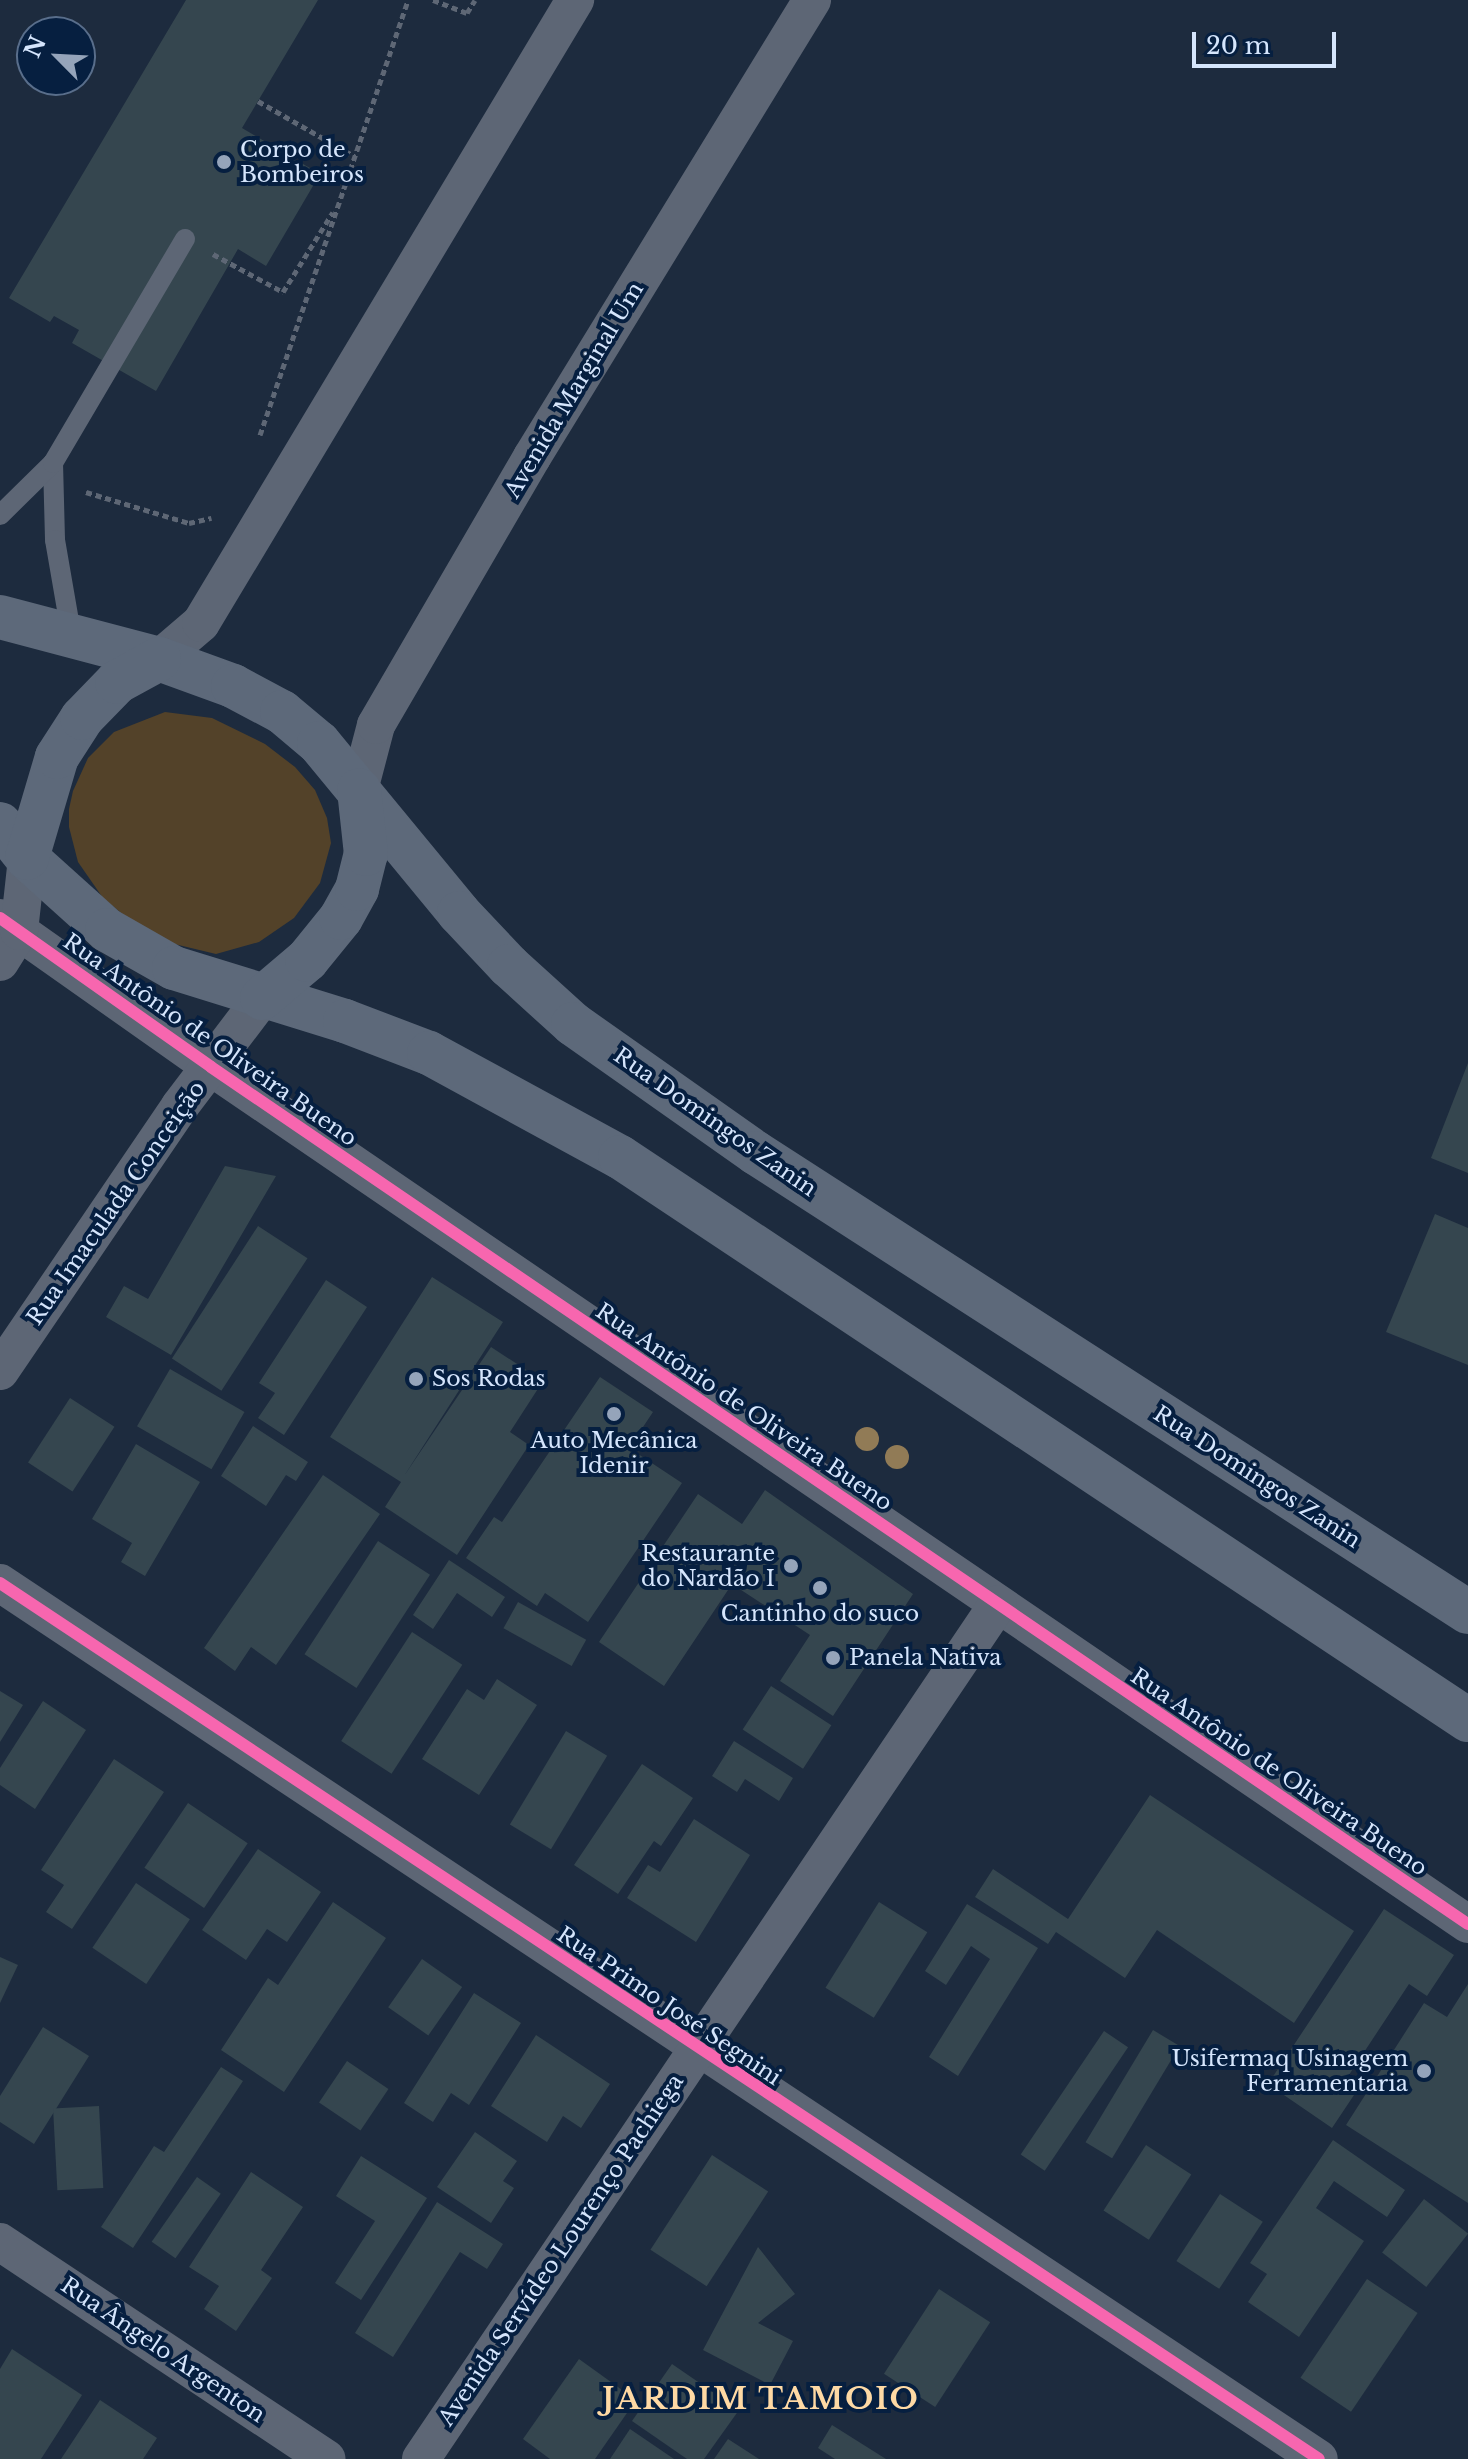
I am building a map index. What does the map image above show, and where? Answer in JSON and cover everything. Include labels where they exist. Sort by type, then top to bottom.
[{"type":"main road","name":"Rua Domingos Zanin","points":[[0,617],[159,659],[233,686],[282,712],[319,743],[459,913],[509,966],[573,1024],[756,1153],[1468,1612]]},
{"type":"main road","points":[[27,858],[57,757],[82,718],[117,682],[159,659]]},
{"type":"main road","points":[[262,998],[307,960],[341,918],[357,889],[366,854],[359,790]]},
{"type":"main road","points":[[0,824],[27,858],[107,930],[174,968],[262,998],[345,1021],[429,1053],[620,1157],[1468,1720]]},
{"type":"street","points":[[159,659],[201,623],[575,0]]},
{"type":"street","name":"Avenida Marginal Um","points":[[359,790],[376,725],[532,457],[812,0]]},
{"type":"street","points":[[6,937],[27,858]]},
{"type":"street","name":"Rua Antônio de Oliveira Bueno","points":[[6,937],[211,1067],[1468,1924]]},
{"type":"street","name":"Rua Imaculada Conceição","points":[[0,1371],[180,1106],[262,998]]},
{"type":"street","name":"Rua Primo José Segnini","points":[[0,1583],[696,2049],[1319,2459]]},
{"type":"street","name":"Avenida Servídeo Lourenço Pachiega","points":[[421,2459],[998,1604]]},
{"type":"street","name":"Rua Ângelo Argenton","points":[[0,2242],[326,2459]]},
{"type":"lane","points":[[0,515],[52,472],[185,239]]},
{"type":"lane","points":[[52,472],[55,540],[72,638]]},
{"type":"path","points":[[256,446],[408,0]]},
{"type":"path","points":[[433,0],[467,13],[475,0]]},
{"type":"path","points":[[258,101],[354,156]]},
{"type":"path","points":[[229,263],[283,292],[338,204]]},
{"type":"path","points":[[52,472],[189,523],[210,519],[217,511]]},
{"type":"shaded area","points":[[165,712],[212,718],[265,744],[295,767],[315,790],[327,818],[331,843],[320,883],[294,918],[259,942],[216,954],[166,942],[143,931],[103,898],[78,862],[69,827],[69,809],[73,791],[88,758],[114,732]]},
{"type":"building","points":[[186,0],[318,0],[242,128],[320,174],[266,266],[238,249],[156,391],[72,343],[79,330],[54,316],[50,322],[9,298]]},
{"type":"building","points":[[1468,1063],[1468,1173],[1431,1158]]},
{"type":"building","points":[[225,1166],[276,1176],[171,1355],[106,1317],[124,1286],[148,1299]]},
{"type":"building","points":[[1435,1214],[1468,1228],[1468,1365],[1386,1332]]},
{"type":"building","points":[[258,1226],[307,1258],[221,1391],[172,1359]]},
{"type":"building","points":[[432,1277],[503,1322],[404,1476],[491,1347],[543,1381],[510,1432],[529,1445],[457,1555],[385,1507],[401,1482],[330,1437]]},
{"type":"building","points":[[326,1280],[367,1307],[284,1435],[258,1418],[275,1393],[259,1383]]},
{"type":"building","points":[[170,1369],[244,1412],[211,1469],[137,1426]]},
{"type":"building","points":[[600,1377],[653,1412],[629,1448],[682,1483],[588,1622],[545,1593],[537,1606],[466,1558],[494,1517],[502,1522]]},
{"type":"building","points":[[70,1398],[114,1427],[73,1491],[28,1463]]},
{"type":"building","points":[[253,1426],[308,1462],[296,1481],[286,1475],[266,1506],[221,1476]]},
{"type":"building","points":[[136,1444],[200,1482],[145,1576],[121,1562],[132,1543],[92,1519]]},
{"type":"building","points":[[323,1475],[380,1514],[276,1665],[251,1647],[235,1671],[204,1648]]},
{"type":"building","points":[[765,1490],[913,1594],[833,1716],[780,1681],[810,1635],[732,1584],[664,1686],[599,1642],[698,1494],[742,1524]]},
{"type":"building","points":[[378,1541],[430,1575],[356,1688],[304,1654]]},
{"type":"building","points":[[449,1560],[505,1597],[492,1617],[457,1593],[433,1629],[413,1615]]},
{"type":"building","points":[[518,1602],[586,1640],[572,1666],[503,1628]]},
{"type":"building","points":[[412,1632],[462,1665],[392,1774],[341,1741]]},
{"type":"building","points":[[497,1679],[537,1705],[479,1795],[422,1759],[467,1689],[484,1700]]},
{"type":"building","points":[[771,1686],[831,1725],[803,1769],[743,1730]]},
{"type":"building","points":[[0,1691],[23,1705],[0,1742]]},
{"type":"building","points":[[43,1701],[86,1730],[35,1809],[0,1785],[0,1768]]},
{"type":"building","points":[[566,1731],[607,1756],[551,1849],[510,1824]]},
{"type":"building","points":[[734,1741],[793,1778],[779,1801],[745,1779],[737,1792],[712,1776]]},
{"type":"building","points":[[114,1759],[164,1792],[72,1929],[46,1912],[64,1885],[41,1870]]},
{"type":"building","points":[[642,1764],[693,1798],[661,1846],[654,1841],[618,1894],[574,1865]]},
{"type":"building","points":[[1150,1795],[1354,1931],[1294,2023],[1157,1930],[1125,1978],[1056,1932],[1048,1944],[975,1897],[993,1869],[1068,1919]]},
{"type":"building","points":[[188,1803],[248,1843],[204,1908],[144,1868]]},
{"type":"building","points":[[694,1819],[750,1855],[696,1942],[627,1898],[648,1865],[660,1872]]},
{"type":"building","points":[[258,1849],[321,1892],[287,1942],[267,1929],[246,1960],[202,1930]]},
{"type":"building","points":[[136,1883],[190,1919],[146,1984],[92,1948]]},
{"type":"building","points":[[333,1902],[386,1938],[284,2092],[221,2050],[268,1978],[278,1985]]},
{"type":"building","points":[[879,1902],[927,1932],[874,2018],[825,1988]]},
{"type":"building","points":[[967,1904],[1038,1948],[958,2076],[929,2057],[990,1959],[971,1946],[946,1985],[925,1971]]},
{"type":"building","points":[[1384,1909],[1454,1955],[1427,1996],[1409,1984],[1345,2081],[1358,2089],[1332,2128],[1268,2084]]},
{"type":"building","points":[[0,1957],[18,1965],[0,2003]]},
{"type":"building","points":[[422,1959],[462,1987],[428,2035],[388,2007]]},
{"type":"building","name":"Usifermaq Usinagem Ferramentaria","points":[[1468,1984],[1468,2203],[1346,2125],[1424,2003],[1447,2017]]},
{"type":"building","points":[[474,1993],[521,2023],[469,2105],[451,2093],[433,2122],[404,2103]]},
{"type":"building","points":[[43,2027],[89,2056],[34,2144],[0,2122],[0,2096]]},
{"type":"building","points":[[1153,2030],[1180,2046],[1112,2158],[1086,2142]]},
{"type":"building","points":[[1104,2031],[1128,2047],[1045,2171],[1021,2155]]},
{"type":"building","points":[[536,2035],[610,2084],[581,2128],[563,2116],[547,2142],[491,2106]]},
{"type":"building","points":[[347,2061],[388,2089],[360,2130],[319,2102]]},
{"type":"building","points":[[221,2067],[243,2081],[133,2248],[101,2227],[154,2146],[164,2152]]},
{"type":"building","points":[[99,2106],[103,2188],[57,2190],[53,2108]]},
{"type":"building","points":[[475,2132],[517,2161],[503,2181],[514,2188],[491,2223],[437,2187]]},
{"type":"building","points":[[1333,2140],[1405,2190],[1387,2217],[1334,2181],[1316,2208],[1364,2241],[1299,2337],[1248,2302],[1267,2274],[1250,2263]]},
{"type":"building","points":[[1146,2145],[1191,2174],[1149,2240],[1104,2210]]},
{"type":"building","points":[[712,2155],[768,2191],[707,2286],[650,2250]]},
{"type":"building","points":[[361,2156],[427,2198],[361,2300],[335,2283],[375,2221],[336,2196]]},
{"type":"building","points":[[251,2172],[303,2207],[261,2270],[272,2278],[236,2331],[204,2309],[219,2286],[189,2267]]},
{"type":"building","points":[[197,2177],[221,2194],[175,2258],[152,2242]]},
{"type":"building","points":[[1220,2194],[1263,2222],[1219,2289],[1176,2261]]},
{"type":"building","points":[[1424,2199],[1468,2233],[1426,2287],[1382,2253]]},
{"type":"building","points":[[437,2202],[503,2244],[487,2269],[460,2252],[393,2357],[355,2333]]},
{"type":"building","points":[[758,2247],[795,2294],[758,2323],[793,2341],[770,2385],[703,2350]]},
{"type":"building","points":[[1367,2279],[1418,2313],[1351,2412],[1300,2378]]},
{"type":"building","points":[[939,2289],[990,2322],[935,2407],[884,2374]]},
{"type":"building","points":[[12,2349],[82,2395],[41,2459],[0,2459],[0,2369]]},
{"type":"building","points":[[579,2359],[636,2400],[595,2459],[550,2459],[523,2439]]},
{"type":"building","points":[[672,2364],[739,2410],[704,2459],[687,2459],[632,2421]]},
{"type":"building","points":[[100,2400],[157,2438],[143,2459],[61,2459]]},
{"type":"building","points":[[832,2425],[886,2459],[835,2459],[818,2448]]},
{"type":"building","points":[[630,2429],[674,2459],[610,2459]]},
{"type":"building","points":[[728,2439],[759,2459],[714,2459]]},
{"type":"cycle path","points":[[0,918],[211,1067],[1468,1924]]},
{"type":"cycle path","points":[[0,1583],[1319,2459]]},
{"type":"place","name":"Corpo de Bombeiros","points":[[224,162]]},
{"type":"place","name":"Sos Rodas","points":[[416,1379]]},
{"type":"place","name":"Auto Mecânica Idenir","points":[[614,1414]]},
{"type":"place","name":"Restaurante do Nardão I","points":[[791,1566]]},
{"type":"place","name":"Cantinho do suco","points":[[820,1588]]},
{"type":"place","name":"Panela Nativa","points":[[833,1658]]},
{"type":"place","name":"Usifermaq Usinagem Ferramentaria","points":[[1424,2071]]},
{"type":"district","name":"JARDIM TAMOIO","points":[[761,2399]]}]
